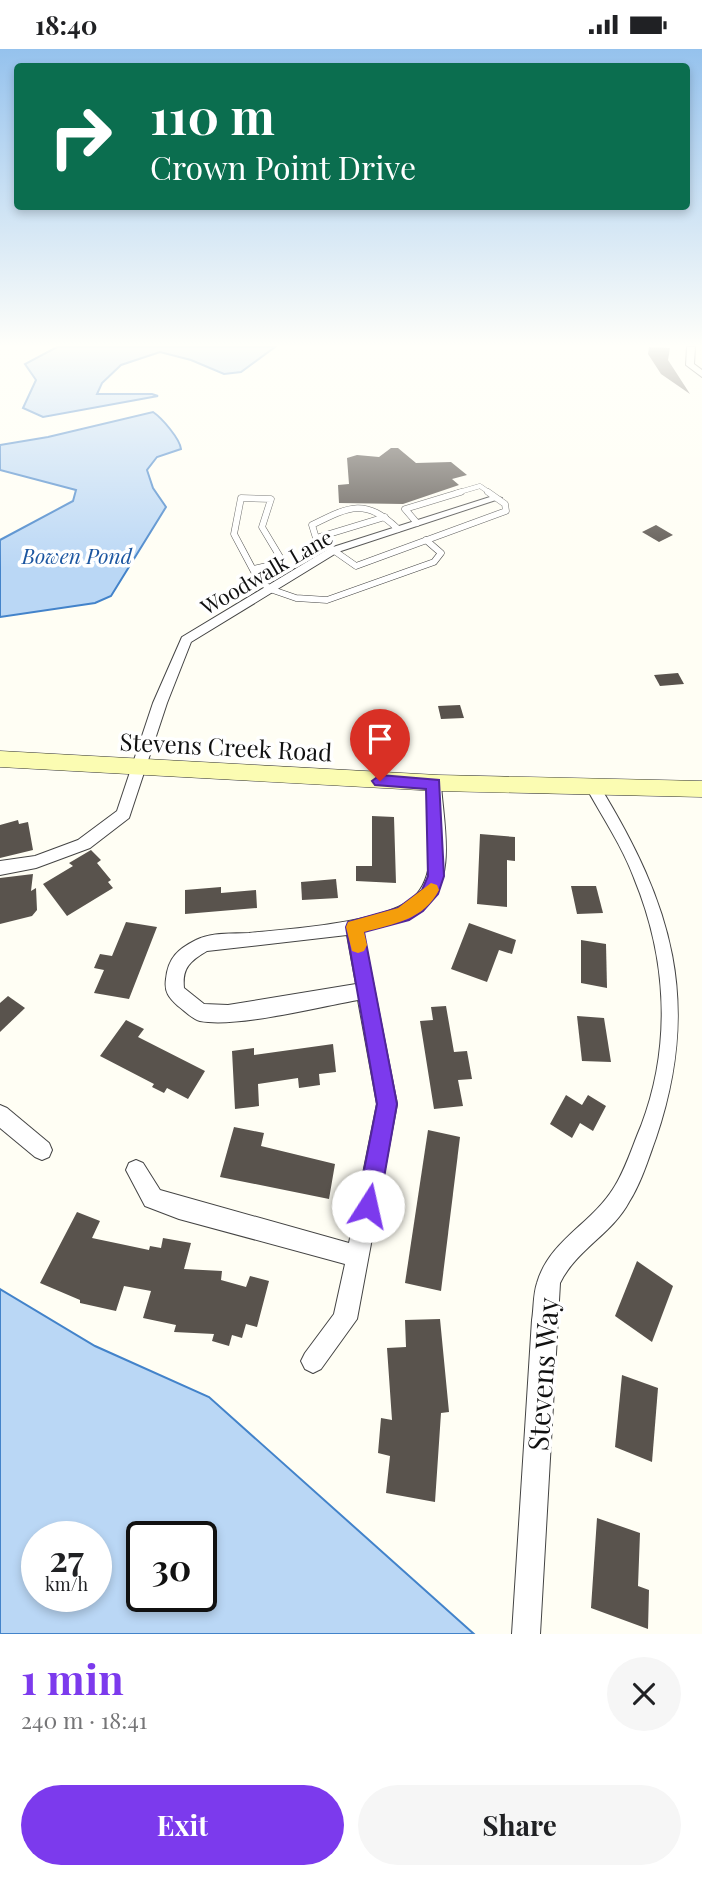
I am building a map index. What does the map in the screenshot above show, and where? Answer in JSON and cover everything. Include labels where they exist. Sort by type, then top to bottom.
[{"type":"street","name":"Woodwalk Lane","points":[[0,868],[36,862],[84,844],[124,814],[160,703],[186,640],[334,550],[498,498]]},
{"type":"street","name":"Stevens Creek Road","points":[[0,759],[434,784],[702,789]]},
{"type":"street","points":[[367,990],[228,1014],[200,1012],[176,993],[174,985],[176,966],[185,955],[204,944],[354,927],[402,915],[429,894],[436,876],[434,784]]},
{"type":"street","name":"Stevens Way","points":[[526,1634],[544,1320],[550,1278],[571,1248],[619,1198],[654,1124],[671,1058],[673,1019],[669,958],[652,898],[624,835],[594,789]]},
{"type":"street","points":[[313,1361],[345,1319],[387,1104],[354,927]]},
{"type":"street","points":[[0,1115],[42,1150]]},
{"type":"street","points":[[136,1170],[153,1198],[179,1208],[359,1257]]},
{"type":"lane","points":[[398,529],[378,511],[364,507],[312,525],[316,538],[356,566],[506,511],[505,505],[480,486],[405,509],[417,523]]},
{"type":"lane","points":[[253,569],[280,563],[280,557],[262,527],[271,499],[241,498],[234,534],[258,579],[270,589],[296,599],[327,600],[434,562],[441,553],[426,540]]},
{"type":"lane","points":[[316,538],[385,517]]},
{"type":"water","name":"Bowen Pond","points":[[115,421],[163,421],[181,449],[157,457],[147,470],[153,488],[166,507],[111,596],[95,603],[0,617],[0,540],[73,501],[76,490],[0,470],[0,445]]},
{"type":"water","points":[[0,1289],[95,1346],[209,1397],[474,1634],[0,1634]]},
{"type":"building","points":[[391,448],[398,448],[416,463],[451,462],[467,475],[452,479],[459,485],[403,504],[339,503],[338,485],[349,484],[347,458],[357,455],[379,457]]},
{"type":"building","points":[[656,525],[673,535],[659,542],[642,532]]},
{"type":"building","points":[[678,673],[684,684],[660,686],[654,675]]},
{"type":"building","points":[[460,705],[464,718],[441,719],[438,706]]},
{"type":"building","points":[[372,816],[394,817],[396,883],[356,881],[356,866],[372,866]]},
{"type":"building","points":[[18,820],[19,824],[28,822],[33,850],[0,858],[0,825]]},
{"type":"building","points":[[480,834],[515,837],[515,861],[507,860],[507,907],[477,904]]},
{"type":"building","points":[[91,850],[101,860],[97,863],[111,880],[108,882],[113,888],[67,916],[43,884],[73,866],[69,863]]},
{"type":"building","points":[[33,874],[31,891],[36,888],[37,910],[32,916],[0,924],[0,878]]},
{"type":"building","points":[[336,879],[338,898],[302,900],[301,882]]},
{"type":"building","points":[[571,886],[596,886],[603,913],[577,914]]},
{"type":"building","points":[[221,887],[221,893],[256,890],[257,908],[185,914],[185,890]]},
{"type":"building","points":[[126,922],[157,927],[129,999],[94,993],[104,970],[94,968],[100,954],[112,956]]},
{"type":"building","points":[[469,923],[516,940],[512,954],[499,950],[487,982],[451,969]]},
{"type":"building","points":[[581,940],[606,944],[607,988],[581,983]]},
{"type":"building","points":[[8,996],[25,1008],[0,1032],[0,1003]]},
{"type":"building","points":[[446,1006],[454,1052],[467,1051],[472,1079],[458,1080],[463,1106],[434,1109],[420,1021],[433,1020],[431,1007]]},
{"type":"building","points":[[577,1016],[604,1018],[611,1062],[582,1061]]},
{"type":"building","points":[[126,1020],[144,1029],[138,1037],[205,1071],[188,1099],[167,1088],[164,1093],[152,1087],[154,1084],[100,1056]]},
{"type":"building","points":[[333,1044],[336,1072],[319,1074],[320,1085],[299,1088],[298,1078],[258,1084],[259,1106],[235,1109],[232,1051],[254,1048],[254,1055]]},
{"type":"building","points":[[566,1095],[582,1105],[588,1095],[606,1106],[593,1131],[580,1123],[572,1138],[550,1124]]},
{"type":"building","points":[[234,1127],[264,1133],[261,1146],[335,1164],[329,1199],[220,1177]]},
{"type":"building","points":[[428,1130],[460,1137],[441,1291],[405,1283]]},
{"type":"building","points":[[77,1212],[100,1221],[92,1238],[149,1250],[150,1246],[161,1248],[163,1238],[191,1243],[184,1269],[222,1271],[221,1280],[246,1287],[250,1276],[269,1281],[257,1327],[246,1324],[242,1338],[232,1335],[229,1346],[212,1341],[214,1334],[174,1332],[176,1325],[143,1318],[151,1291],[124,1286],[116,1311],[80,1303],[80,1300],[40,1283]]},
{"type":"building","points":[[637,1261],[673,1286],[652,1342],[615,1316]]},
{"type":"building","points":[[440,1319],[449,1412],[441,1413],[435,1502],[386,1493],[390,1456],[378,1453],[381,1418],[392,1420],[387,1348],[406,1347],[405,1320]]},
{"type":"building","points":[[622,1375],[658,1388],[652,1462],[615,1447]]},
{"type":"building","points":[[597,1518],[640,1533],[638,1586],[649,1590],[648,1629],[591,1608]]},
{"type":"slow traffic","points":[[358,945],[354,927],[402,915],[417,906],[431,890]]},
{"type":"route","points":[[368,1206],[387,1104],[354,927],[402,915],[417,906],[429,894],[436,876],[434,784],[380,781]]}]
